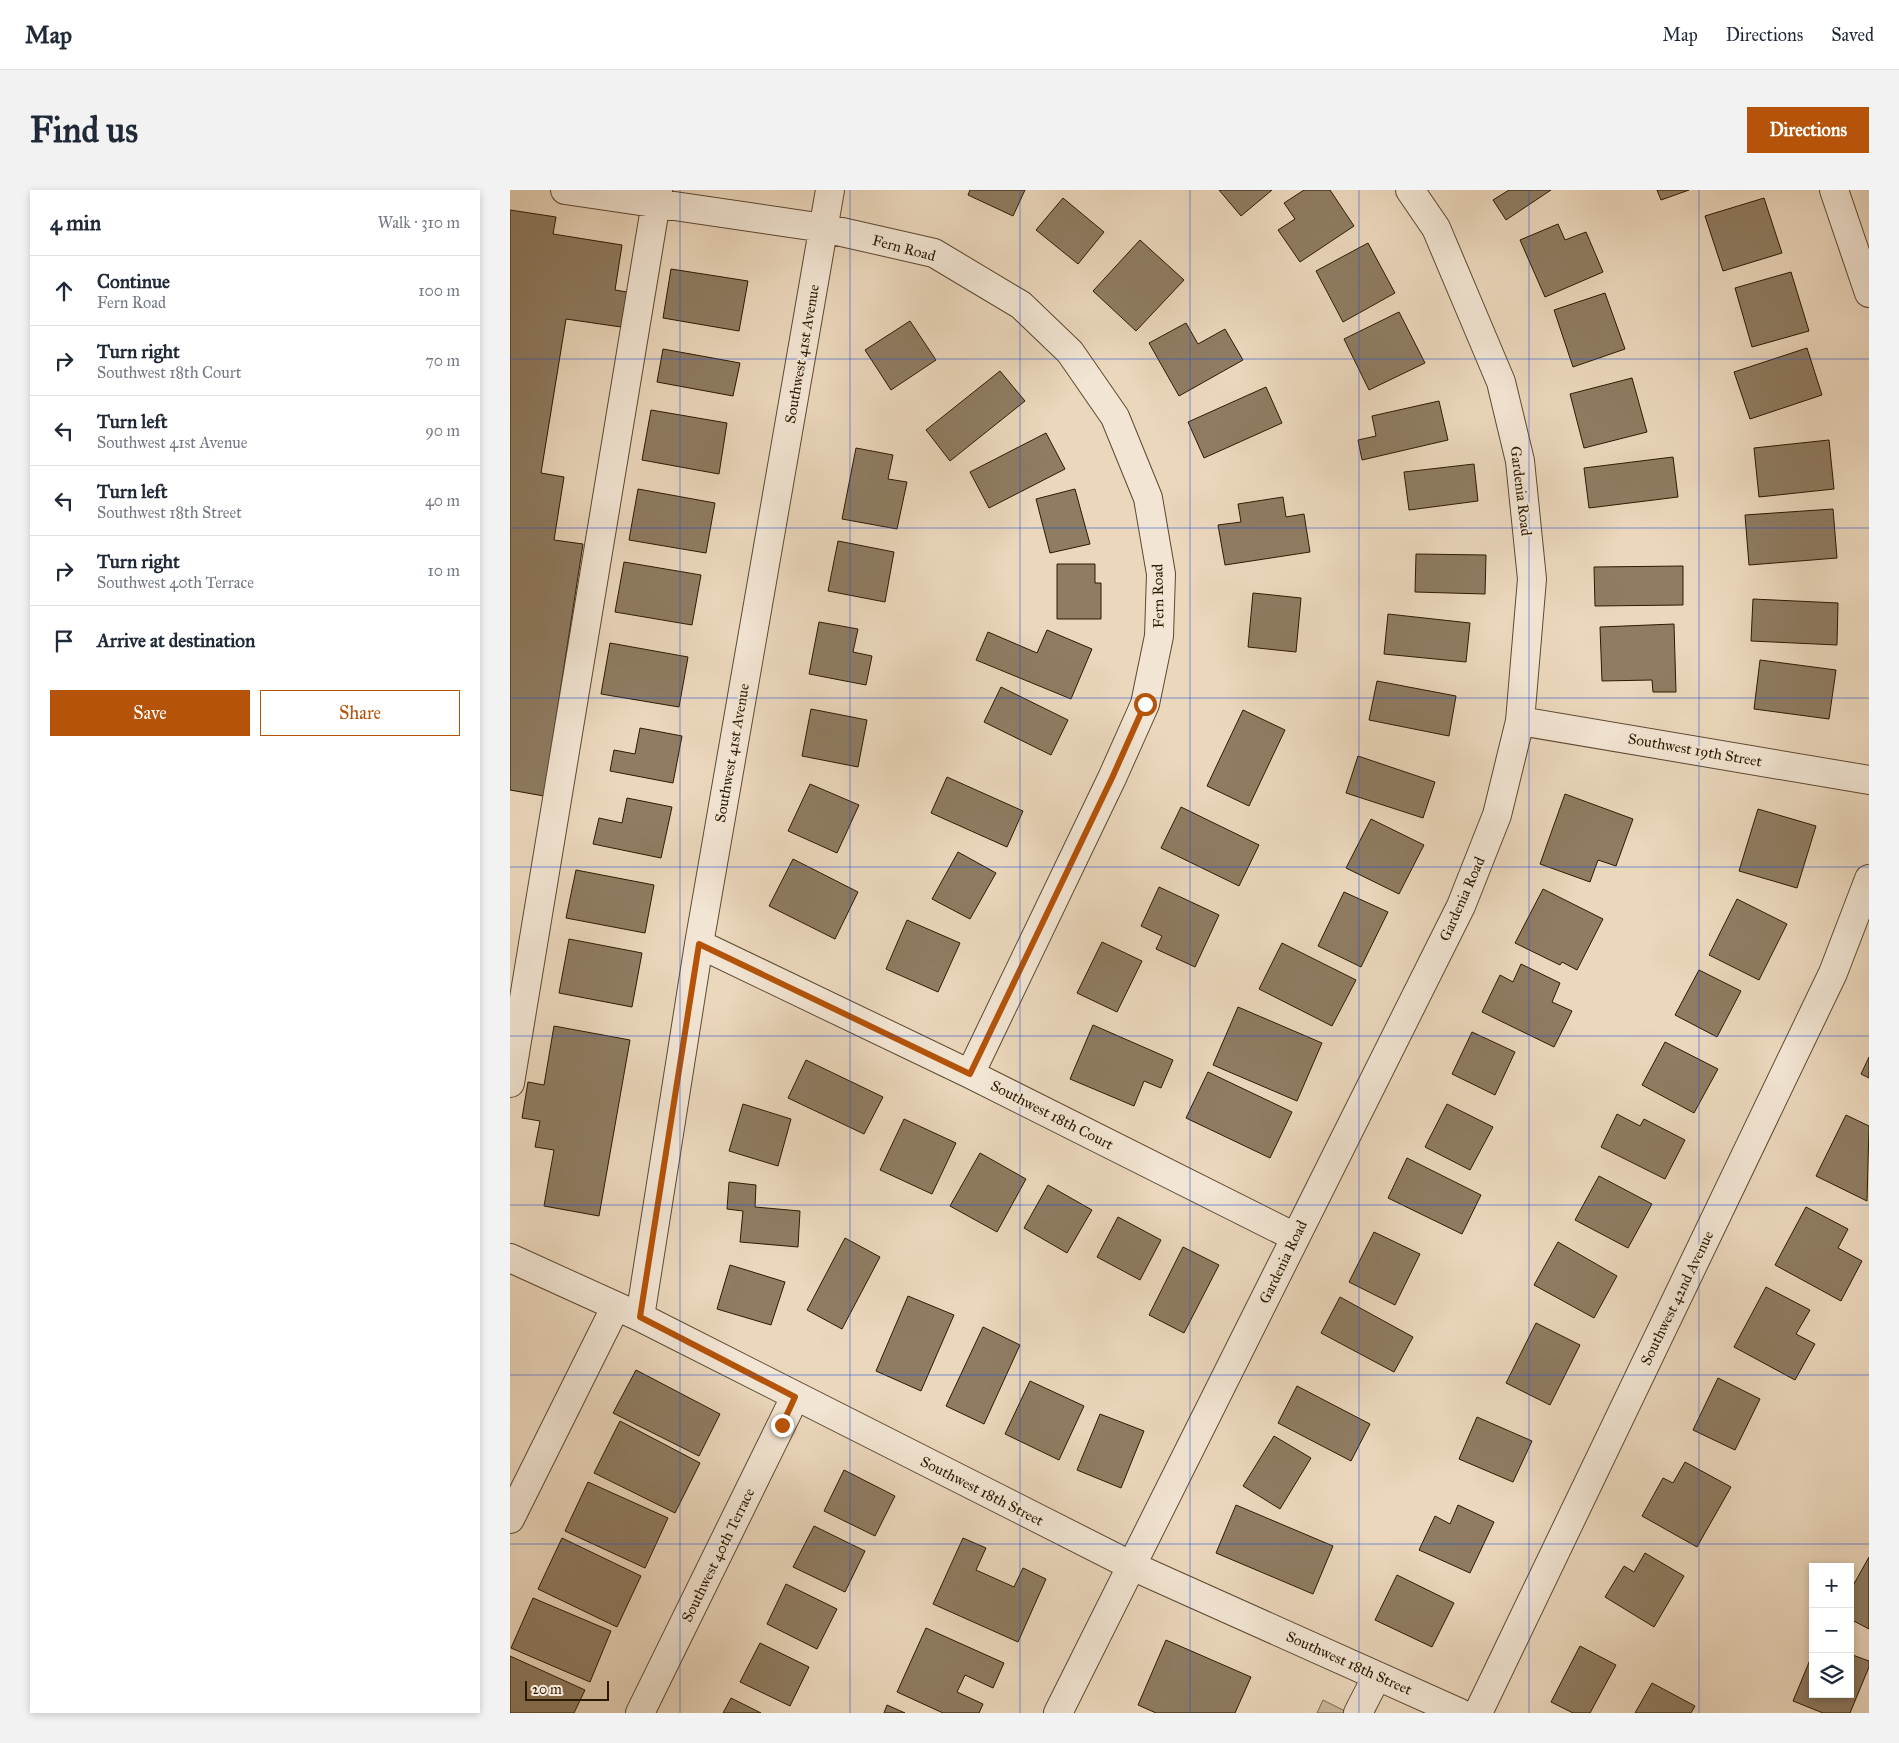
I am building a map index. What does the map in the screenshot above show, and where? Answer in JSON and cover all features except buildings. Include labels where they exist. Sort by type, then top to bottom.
[{"type":"street","points":[[566,190],[657,196],[824,228]]},
{"type":"street","name":"Southwest 41st Avenue","points":[[640,1317],[699,944],[830,190]]},
{"type":"street","name":"Gardenia Road","points":[[1132,1566],[1461,906],[1497,815],[1520,720],[1532,579],[1520,461],[1501,382],[1436,228],[1410,190]]},
{"type":"street","points":[[1834,190],[1869,293]]},
{"type":"street","points":[[510,1083],[657,196]]},
{"type":"street","name":"Fern Road","points":[[824,228],[934,254],[1021,305],[1070,352],[1115,417],[1148,498],[1160,574],[1159,636],[1145,704],[1112,778],[970,1074]]},
{"type":"street","name":"Southwest 19th Street","points":[[1520,720],[1869,780]]},
{"type":"street","name":"Southwest 42nd Avenue","points":[[1478,1713],[1833,972],[1869,879]]},
{"type":"street","name":"Southwest 18th Court","points":[[699,944],[970,1074],[1295,1237]]},
{"type":"street","name":"Southwest 18th Street","points":[[510,1258],[640,1317],[1132,1566],[1460,1713]]},
{"type":"street","points":[[510,1519],[616,1306]]},
{"type":"street","name":"Southwest 40th Terrace","points":[[640,1713],[795,1397]]},
{"type":"street","points":[[1058,1713],[1132,1566]]},
{"type":"street","points":[[1358,1713],[1377,1676]]},
{"type":"shaded area","points":[[1323,1700],[1349,1713],[1317,1713]]},
{"type":"route","points":[[782,1425],[795,1397],[640,1317],[699,944],[970,1074],[1112,778],[1145,704]]}]
